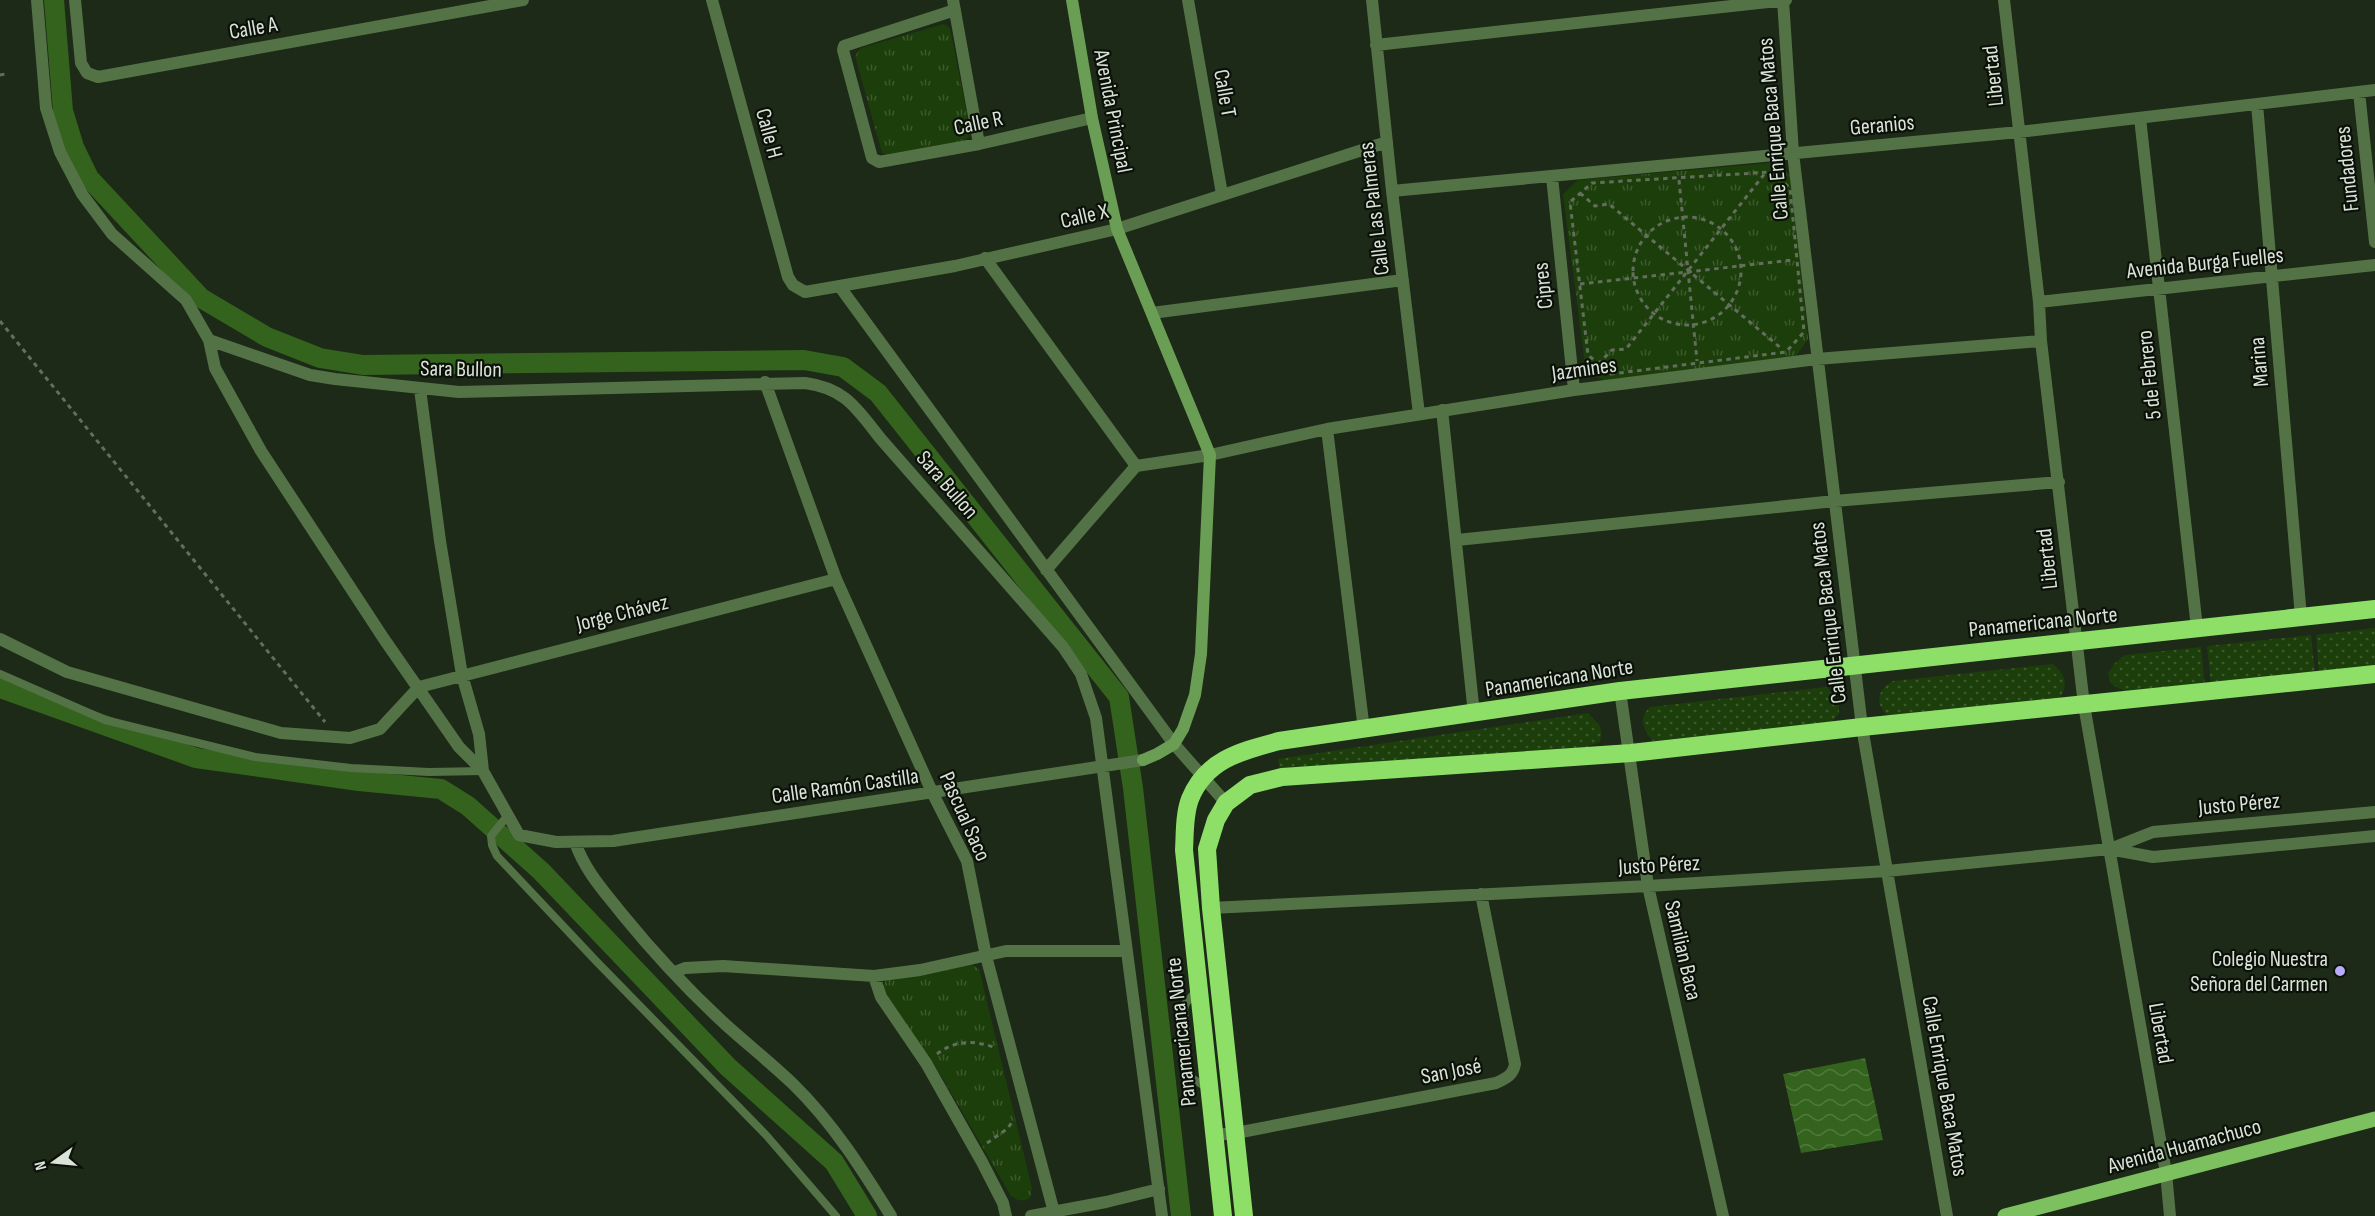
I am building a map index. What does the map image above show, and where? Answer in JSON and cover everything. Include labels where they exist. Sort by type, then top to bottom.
[{"type":"highway","name":"Panamericana Norte","points":[[1223,1216],[1184,850],[1190,800],[1204,777],[1222,760],[1245,750],[1279,741],[1620,691],[2375,609]]},
{"type":"highway","name":"Panamericana Norte","points":[[1244,1216],[1211,908],[1207,849],[1216,820],[1226,803],[1250,785],[1282,777],[1631,753],[2375,674]]},
{"type":"main road","name":"Avenida Huamachuco","points":[[2005,1216],[2375,1119]]},
{"type":"street","points":[[37,0],[46,108],[60,152],[70,174],[86,201],[112,234],[186,300],[209,340],[215,368],[261,451],[384,639],[459,747],[483,771],[508,815]]},
{"type":"street","name":"Calle A","points":[[75,0],[81,63],[87,73],[98,77],[523,0]]},
{"type":"street","name":"Calle H","points":[[712,0],[788,277]]},
{"type":"street","name":"Avenida Principal","points":[[1072,0],[1092,117],[1117,229],[1210,455]]},
{"type":"street","name":"Calle T","points":[[1188,0],[1222,194]]},
{"type":"street","name":"Calle Las Palmeras","points":[[1372,0],[1419,414]]},
{"type":"street","points":[[1376,45],[1784,0]]},
{"type":"street","name":"Calle Enrique Baca Matos","points":[[1784,0],[1793,153],[1862,727],[1947,1216]]},
{"type":"street","name":"Libertad","points":[[2004,0],[2084,705],[2166,1173],[2170,1216]]},
{"type":"street","points":[[954,5],[979,144]]},
{"type":"street","name":"Calle R","points":[[954,5],[844,46],[843,50],[872,158],[879,162],[979,144],[1092,117]]},
{"type":"street","name":"Geranios","points":[[1392,191],[2019,132],[2375,90]]},
{"type":"street","name":"Fundadores","points":[[2359,92],[2375,242]]},
{"type":"street","name":"Marina","points":[[2257,104],[2301,616]]},
{"type":"street","name":"5 de Febrero","points":[[2140,118],[2197,628]]},
{"type":"street","name":"Calle X","points":[[788,277],[793,285],[805,292],[840,287],[1117,229],[1387,142]]},
{"type":"street","name":"Cipres","points":[[1552,177],[1574,390]]},
{"type":"street","points":[[985,258],[1136,466],[1046,570]]},
{"type":"street","name":"Avenida Burga Fuelles","points":[[2039,302],[2375,265]]},
{"type":"street","points":[[1152,314],[1403,280]]},
{"type":"street","points":[[840,287],[1174,744],[1226,803]]},
{"type":"street","name":"Sara Bullon","points":[[209,340],[310,375],[420,389],[459,392],[765,382],[816,384],[829,388],[852,402],[880,438],[1063,647],[1081,674],[1096,718],[1107,766],[1126,951],[1162,1216]]},
{"type":"street","name":"Jazmines","points":[[1136,466],[1210,455],[1327,429],[1574,390],[1817,359],[2041,341]]},
{"type":"street","name":"Pascual Saco","points":[[765,382],[836,579],[933,794],[967,861],[986,956],[1054,1214]]},
{"type":"street","points":[[420,389],[440,541],[462,675],[479,734],[483,771]]},
{"type":"street","points":[[1442,410],[1474,714]]},
{"type":"street","points":[[1327,429],[1364,730]]},
{"type":"street","points":[[1174,744],[1190,712],[1200,675],[1210,455]]},
{"type":"street","points":[[1457,540],[1835,501],[2059,482]]},
{"type":"street","name":"Jorge Chávez","points":[[418,687],[836,579]]},
{"type":"street","points":[[0,639],[67,672],[280,733],[350,738],[380,729],[418,687]]},
{"type":"street","name":"Samilian Baca","points":[[1620,691],[1631,753],[1648,886],[1723,1216]]},
{"type":"street","name":"Calle Ramón Castilla","points":[[508,815],[519,835],[556,842],[613,841],[933,794],[1143,760],[1174,744]]},
{"type":"street","name":"Justo Pérez","points":[[1211,908],[1648,886],[1887,871],[2109,849],[2153,832],[2375,812]]},
{"type":"street","name":"Justo Pérez","points":[[2109,849],[2153,857],[2375,836]]},
{"type":"street","points":[[575,842],[581,861],[589,874],[640,936],[723,1022],[793,1085],[818,1111],[858,1162],[891,1216]]},
{"type":"street","name":"San José","points":[[1216,1135],[1496,1083],[1506,1079],[1513,1072],[1515,1064],[1481,894]]},
{"type":"street","points":[[675,972],[685,968],[723,966],[874,976],[920,970],[1006,951],[1126,951]]},
{"type":"street","points":[[874,976],[881,997],[926,1063],[982,1162],[1003,1203],[1006,1216]]},
{"type":"street","points":[[1031,1216],[1054,1214],[1159,1189]]},
{"type":"lane","points":[[0,674],[105,720],[255,757],[351,768],[429,772],[483,771]]},
{"type":"lane","points":[[508,815],[491,836],[497,856],[773,1142],[836,1216]]},
{"type":"path","points":[[1599,364],[1612,350],[1626,349],[1766,172]]},
{"type":"path","points":[[1766,172],[1771,172],[1790,188],[1804,332],[1786,352],[1611,374],[1588,355],[1570,202],[1592,183],[1766,172]]},
{"type":"path","points":[[1679,178],[1697,364]]},
{"type":"path","points":[[1581,194],[1595,206],[1609,204],[1786,352]]},
{"type":"path","points":[[1683,217],[1707,221],[1721,229],[1734,246],[1740,265],[1739,283],[1729,305],[1711,320],[1693,324],[1677,324],[1654,314],[1641,298],[1634,277],[1636,252],[1647,236],[1659,225],[1683,217]]},
{"type":"path","points":[[1580,284],[1797,259]]},
{"type":"path","points":[[0,321],[337,737]]},
{"type":"path","points":[[933,1057],[956,1043],[984,1043],[997,1048],[994,1037]]},
{"type":"path","points":[[985,1144],[1007,1129],[1015,1119],[1017,1131]]},
{"type":"green space","points":[[944,24],[950,28],[971,135],[964,141],[888,154],[882,153],[855,56],[861,48]]},
{"type":"green space","points":[[1771,163],[1792,176],[1808,339],[1796,356],[1605,381],[1586,371],[1563,194],[1578,180]]},
{"type":"green space","points":[[2375,628],[2375,668],[2319,674],[2316,635]]},
{"type":"green space","points":[[2311,635],[2315,674],[2211,685],[2207,646]]},
{"type":"green space","points":[[2201,647],[2205,686],[2130,694],[2111,684],[2108,674],[2114,664],[2125,655]]},
{"type":"green space","points":[[2053,664],[2065,680],[2059,699],[1894,720],[1880,706],[1882,690],[1893,681]]},
{"type":"green space","points":[[1826,687],[1839,700],[1839,713],[1831,723],[1653,741],[1643,724],[1646,711],[1650,707]]},
{"type":"green space","points":[[1588,713],[1599,725],[1601,732],[1600,742],[1588,746],[1587,750],[1280,770],[1278,759]]},
{"type":"green space","points":[[970,964],[979,969],[1032,1188],[1030,1198],[1025,1200],[1018,1200],[1011,1196],[942,1077],[882,988],[886,980]]},
{"type":"water","points":[[1865,1058],[1883,1140],[1801,1153],[1783,1074]]},
{"type":"waterway","points":[[54,0],[63,111],[74,147],[89,178],[201,298],[267,337],[320,358],[363,365],[804,360],[843,367],[878,393],[1119,697],[1133,788],[1181,1216]]},
{"type":"waterway","points":[[0,688],[196,758],[359,781],[441,789],[468,806],[541,871],[728,1067],[834,1162],[867,1216]]},
{"type":"place","name":"Colegio Nuestra Señora del Carmen","points":[[2340,971]]}]
